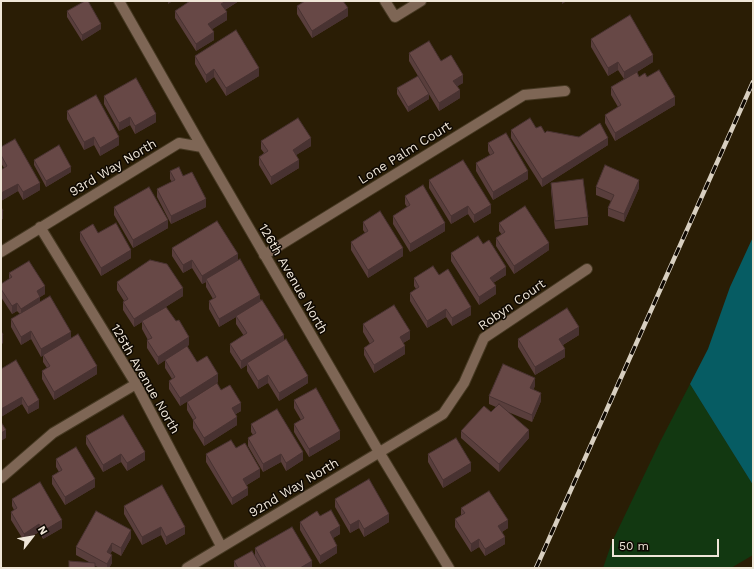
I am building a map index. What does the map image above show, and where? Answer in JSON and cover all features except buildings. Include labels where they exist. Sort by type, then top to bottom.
[{"type":"street","name":"126th Avenue North","points":[[120,1],[264,255],[379,452],[449,568]]},
{"type":"street","points":[[385,1],[395,16],[420,1]]},
{"type":"street","name":"Lone Palm Court","points":[[264,255],[524,95],[565,91]]},
{"type":"street","name":"93rd Way North","points":[[1,252],[179,143],[202,147]]},
{"type":"street","name":"125th Avenue North","points":[[40,227],[136,384],[221,546]]},
{"type":"street","name":"Robyn Court","points":[[379,452],[443,414],[464,383],[484,338],[587,269]]},
{"type":"street","points":[[1,478],[53,433],[136,384]]},
{"type":"street","name":"92nd Way North","points":[[186,568],[379,452]]},
{"type":"green space","points":[[690,384],[753,485],[753,555],[731,568],[603,568],[612,542],[660,442]]},
{"type":"water","points":[[753,237],[753,485],[690,384],[708,349],[730,287]]},
{"type":"railway","points":[[536,568],[753,82]]}]
